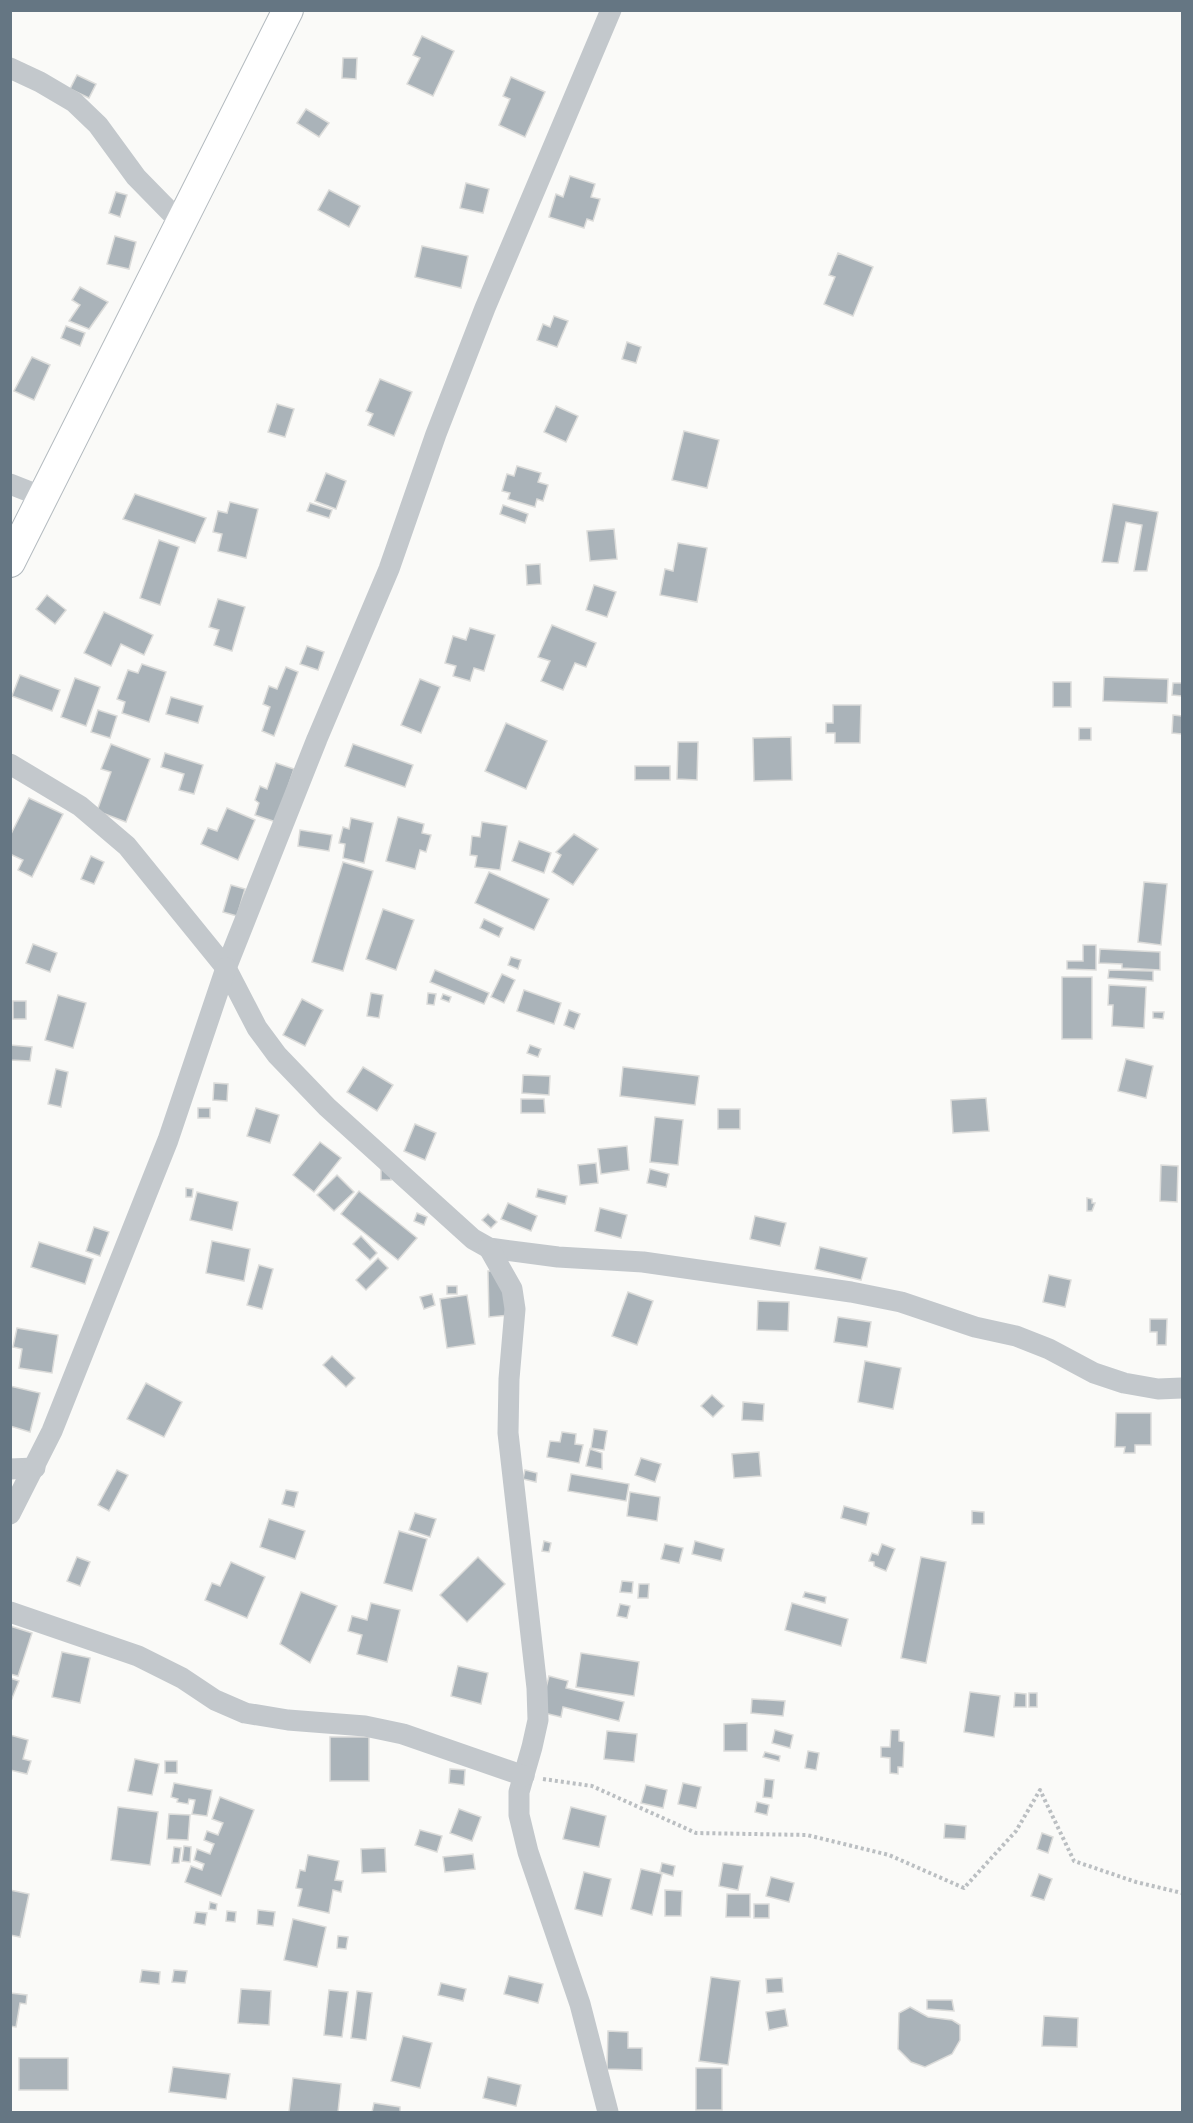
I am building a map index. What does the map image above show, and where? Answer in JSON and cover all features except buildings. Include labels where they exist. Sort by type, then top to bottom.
[{"type":"main road","points":[[10,562],[288,10]]},
{"type":"street","points":[[10,1514],[52,1431],[168,1140],[226,968],[317,739],[389,569],[436,434],[485,308],[611,10]]},
{"type":"street","points":[[10,68],[40,81],[74,102],[98,125],[136,177],[182,224]]},
{"type":"street","points":[[10,484],[43,497]]},
{"type":"street","points":[[10,764],[80,806],[127,846],[226,968],[257,1028],[277,1054],[327,1107],[473,1239],[489,1248],[558,1257],[643,1262],[851,1292],[891,1300],[975,1327],[1016,1336],[1049,1349],[1095,1373],[1124,1383],[1158,1389],[1182,1388]]},
{"type":"street","points":[[489,1248],[512,1288],[515,1309],[509,1379],[508,1433],[537,1688],[538,1720],[519,1792],[519,1815],[580,2004],[608,2112]]},
{"type":"street","points":[[10,1469],[35,1468]]},
{"type":"street","points":[[10,1612],[138,1656],[182,1677],[215,1700],[245,1713],[288,1720],[365,1726],[403,1734],[524,1776]]},
{"type":"path","points":[[524,1776],[592,1786],[696,1833],[807,1835],[889,1855],[964,1888],[1016,1831],[1040,1790],[1074,1861],[1136,1882],[1182,1893]]}]
